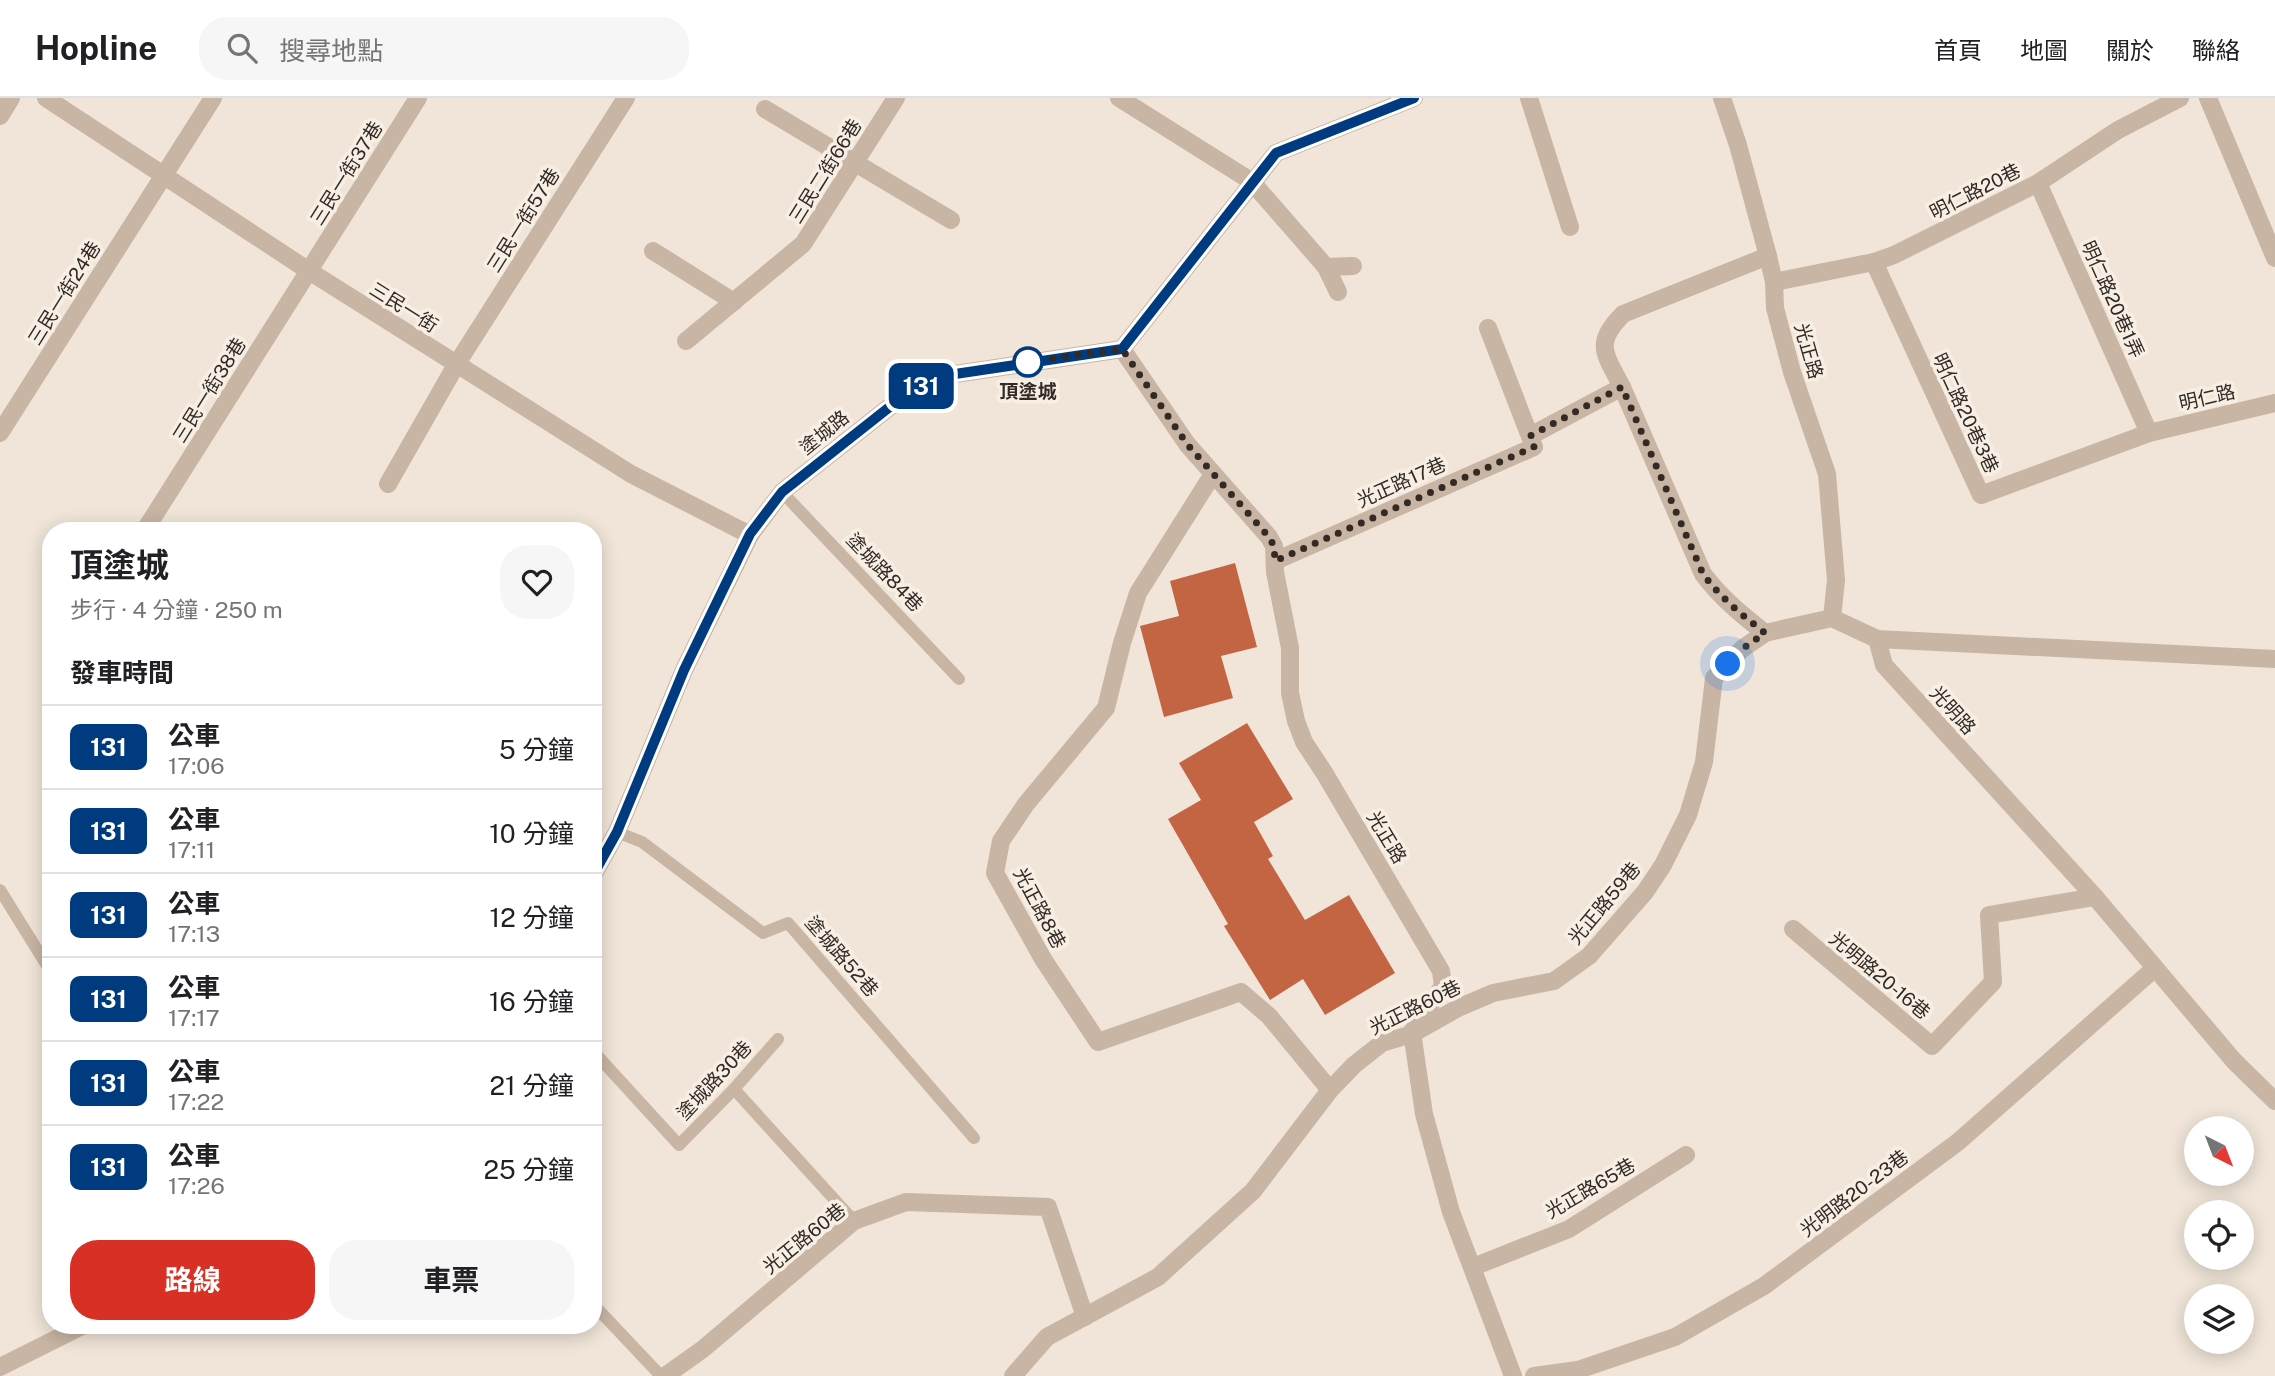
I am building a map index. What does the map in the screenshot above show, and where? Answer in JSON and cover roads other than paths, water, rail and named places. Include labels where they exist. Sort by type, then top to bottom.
[{"type":"street","points":[[0,116],[11,98]]},
{"type":"street","name":"三民一街","points":[[46,98],[309,271],[631,474],[750,534]]},
{"type":"street","name":"三民一街24巷","points":[[0,433],[213,98]]},
{"type":"street","name":"三民一街37巷","points":[[309,271],[418,98]]},
{"type":"street","name":"三民一街57巷","points":[[388,484],[456,365],[626,98]]},
{"type":"street","name":"三民二街66巷","points":[[687,341],[803,244],[896,98]]},
{"type":"street","points":[[1119,98],[1251,181],[1326,267],[1339,292]]},
{"type":"street","points":[[1122,349],[1251,181],[1276,153],[1414,98]]},
{"type":"street","points":[[1529,98],[1570,227]]},
{"type":"street","name":"光正路","points":[[1722,98],[1738,145],[1768,256],[1776,308],[1792,372],[1827,474],[1836,580],[1832,618]]},
{"type":"street","name":"明仁路20巷","points":[[1774,282],[1874,262],[1894,255],[2038,183],[2118,130],[2180,98]]},
{"type":"street","points":[[2208,98],[2275,258]]},
{"type":"street","points":[[765,109],[951,220]]},
{"type":"street","name":"明仁路20巷1弄","points":[[2038,183],[2149,433]]},
{"type":"street","points":[[653,250],[734,302]]},
{"type":"street","points":[[1765,633],[1715,590],[1703,574],[1622,387],[1606,357],[1604,341],[1608,330],[1623,314],[1768,256]]},
{"type":"street","name":"明仁路20巷3巷","points":[[1874,262],[1981,495],[2149,433]]},
{"type":"street","points":[[1326,267],[1353,267]]},
{"type":"street","name":"三民一街38巷","points":[[150,522],[309,271]]},
{"type":"street","points":[[1488,328],[1530,436]]},
{"type":"street","name":"光正路","points":[[1122,349],[1187,444],[1274,546],[1281,609],[1290,648],[1290,693],[1304,742],[1441,971],[1443,986],[1412,1034]]},
{"type":"street","name":"塗城路","points":[[602,859],[617,832],[684,670],[750,534],[782,492],[906,394],[935,377],[1122,349]]},
{"type":"street","name":"光正路17巷","points":[[1275,561],[1534,447],[1530,436],[1622,387]]},
{"type":"street","name":"明仁路","points":[[2149,433],[2275,404]]},
{"type":"street","name":"光正路8巷","points":[[1213,474],[1138,593],[1106,708],[1026,804],[1001,841],[995,873],[1043,960],[1098,1042],[1241,992],[1269,1016],[1330,1090]]},
{"type":"street","points":[[1832,618],[1877,639],[2275,659]]},
{"type":"street","name":"光正路59巷","points":[[1493,993],[1554,981],[1605,940],[1645,892],[1663,865],[1688,815],[1704,762],[1714,678],[1742,649],[1765,633],[1832,618]]},
{"type":"street","name":"光明路","points":[[1877,639],[1884,665],[2095,897],[2234,1061],[2275,1101]]},
{"type":"street","name":"光明路20-16巷","points":[[1793,929],[1932,1046],[1993,982],[1989,915],[2095,897]]},
{"type":"street","name":"光明路20-23巷","points":[[1534,1376],[1578,1370],[1675,1337],[1764,1286],[1958,1142],[2155,968]]},
{"type":"street","name":"光正路60巷","points":[[1013,1376],[1047,1337],[1158,1277],[1253,1191],[1330,1090],[1354,1065],[1382,1043],[1412,1034],[1458,1008],[1493,993]]},
{"type":"street","points":[[1412,1034],[1424,1114],[1451,1212],[1513,1376]]},
{"type":"street","name":"光正路65巷","points":[[1473,1267],[1569,1229],[1685,1155]]},
{"type":"street","name":"光正路60巷","points":[[663,1376],[703,1349],[854,1221],[905,1202],[1048,1207],[1085,1317]]},
{"type":"street","points":[[0,1367],[66,1334]]},
{"type":"lane","name":"塗城路84巷","points":[[782,492],[960,679]]},
{"type":"lane","name":"塗城路52巷","points":[[617,832],[642,842],[762,933],[788,923],[974,1138]]},
{"type":"lane","points":[[0,890],[42,958]]},
{"type":"lane","name":"塗城路30巷","points":[[602,1061],[679,1145],[778,1039]]},
{"type":"lane","points":[[734,1089],[854,1221]]},
{"type":"lane","points":[[602,1313],[663,1376]]},
{"type":"place","name":"頂塗城","points":[[1028,362]]}]
